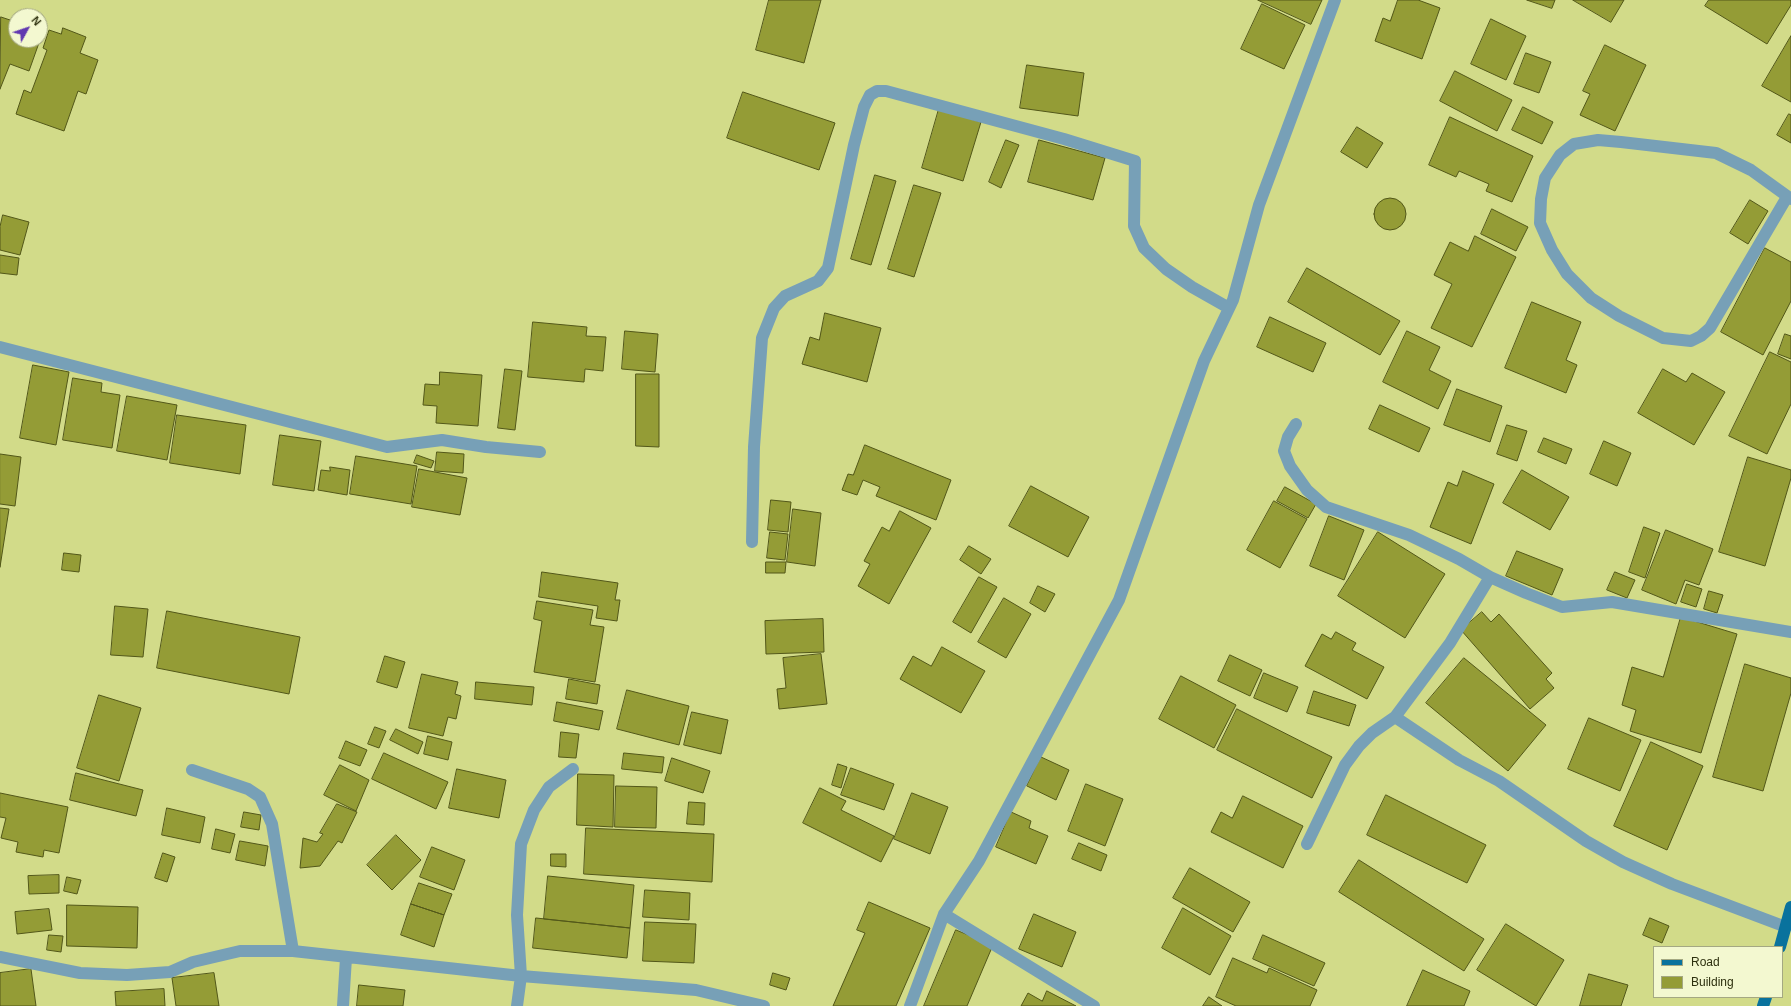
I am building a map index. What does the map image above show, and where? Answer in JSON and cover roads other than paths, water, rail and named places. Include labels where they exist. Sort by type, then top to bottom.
[{"type":"main road","points":[[1780,946],[1791,907]]},
{"type":"street","points":[[910,1006],[944,914],[979,861],[1119,600],[1204,361],[1233,300],[1259,206],[1335,0]]},
{"type":"street","points":[[752,542],[756,401],[762,338],[774,308],[785,296],[818,281],[828,268],[862,113],[870,95],[877,91],[886,91],[1064,139],[1135,161],[1134,226],[1144,248],[1166,269],[1192,288],[1229,308]]},
{"type":"street","points":[[1598,140],[1716,153],[1751,170],[1789,198],[1710,328],[1701,336],[1691,341],[1663,338],[1619,316],[1591,298],[1567,274],[1552,250],[1540,223],[1541,199],[1545,178],[1560,155],[1574,144],[1598,140]]},
{"type":"street","points":[[0,348],[387,447],[442,440],[486,447],[540,452]]},
{"type":"street","points":[[1296,424],[1288,438],[1284,451],[1290,466],[1307,490],[1326,507],[1410,536],[1459,559],[1490,577],[1562,607],[1612,602],[1791,632]]},
{"type":"street","points":[[1307,844],[1346,765],[1359,746],[1372,733],[1395,717],[1450,643],[1490,577]]},
{"type":"street","points":[[1395,717],[1459,760],[1499,781],[1586,841],[1624,862],[1672,884],[1786,927]]},
{"type":"street","points":[[517,1006],[521,976],[517,916],[521,844],[534,810],[549,787],[573,769]]},
{"type":"street","points":[[192,770],[248,789],[260,797],[272,824],[293,951]]},
{"type":"street","points":[[944,914],[1094,1006]]},
{"type":"street","points":[[0,957],[80,973],[127,976],[170,972],[193,962],[240,951],[293,951],[521,976],[696,990],[764,1006]]},
{"type":"street","points":[[343,1006],[346,958]]}]
